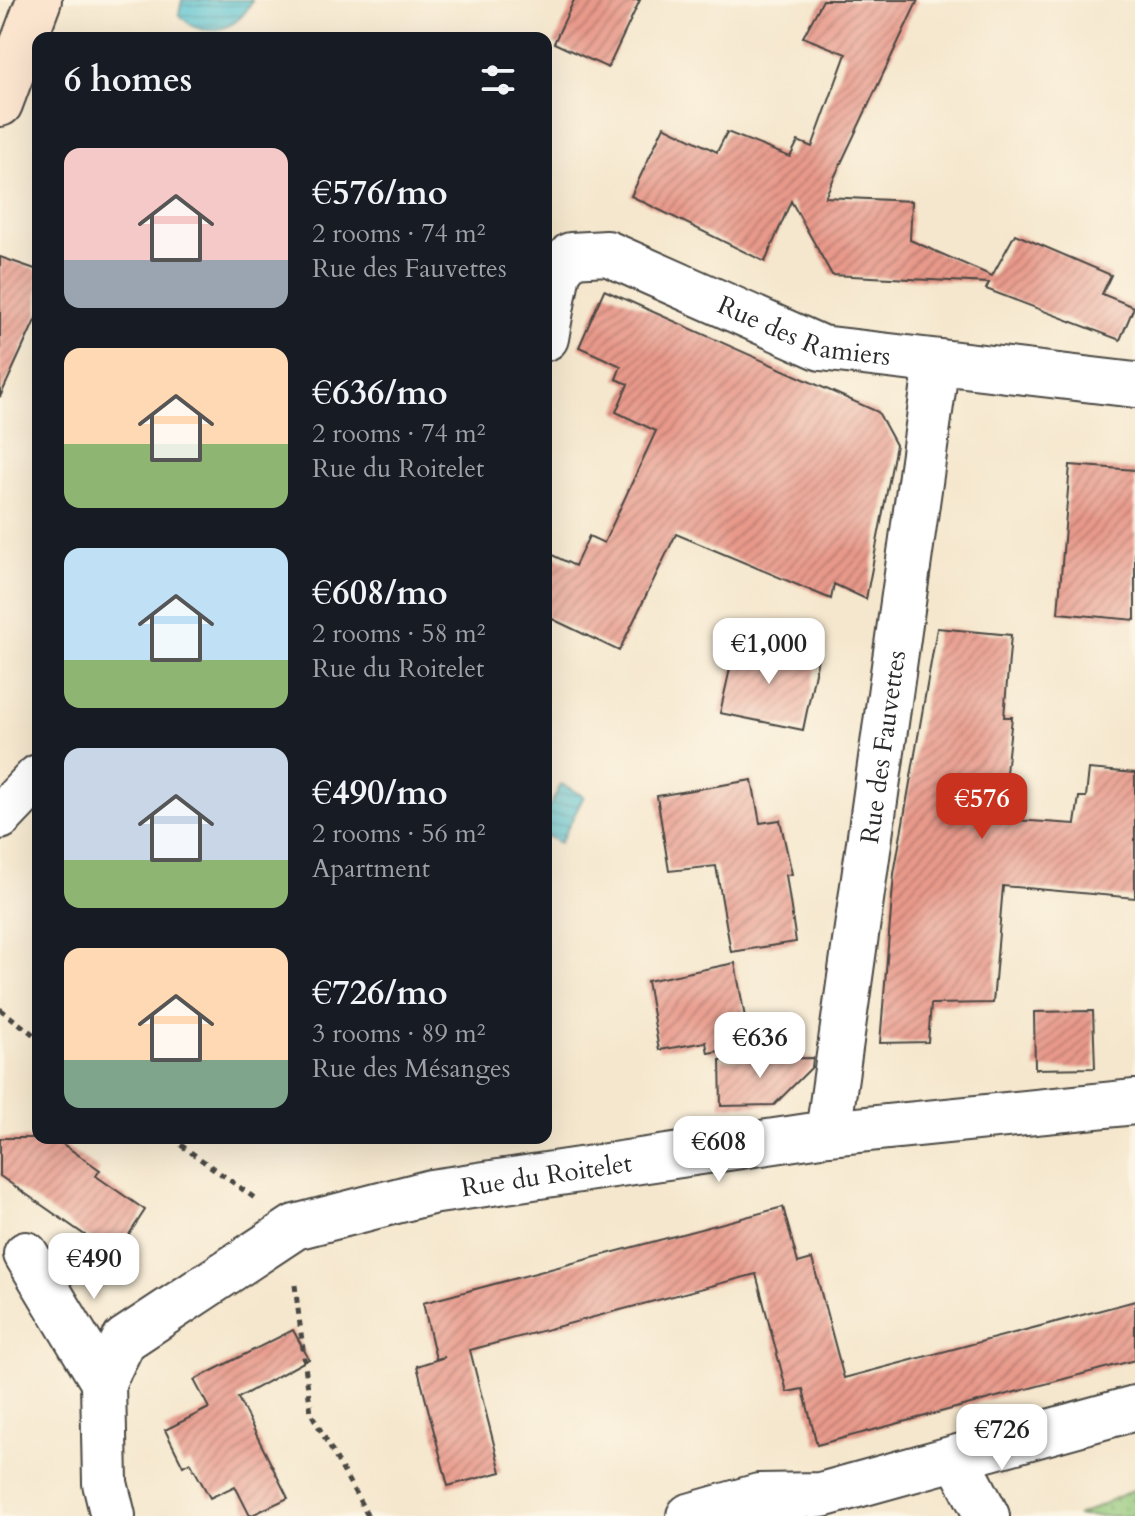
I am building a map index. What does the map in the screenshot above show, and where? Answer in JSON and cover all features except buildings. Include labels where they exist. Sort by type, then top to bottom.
[{"type":"street","points":[[0,104],[39,0]]},
{"type":"street","name":"Rue des Ramiers","points":[[552,305],[558,272],[571,255],[607,253],[821,348],[1135,385]]},
{"type":"street","name":"Rue des Fauvettes","points":[[828,1133],[937,362]]},
{"type":"street","points":[[0,817],[32,783]]},
{"type":"street","name":"Rue du Roitelet","points":[[103,1382],[124,1340],[295,1227],[431,1192],[828,1133],[1135,1102]]},
{"type":"street","points":[[26,1254],[103,1382],[105,1483],[113,1516]]},
{"type":"street","points":[[689,1516],[759,1496],[821,1495],[1135,1408]]},
{"type":"street","points":[[957,1458],[987,1516]]},
{"type":"path","points":[[0,1009],[32,1033]]},
{"type":"path","points":[[179,1144],[295,1227]]},
{"type":"path","points":[[294,1278],[311,1413],[368,1516]]},
{"type":"green space","points":[[1135,1489],[1135,1516],[1077,1516]]},
{"type":"water","points":[[182,0],[252,0],[238,19],[219,29],[208,30],[188,23],[179,14]]},
{"type":"water","points":[[561,784],[584,796],[560,843],[552,839],[552,801]]}]
